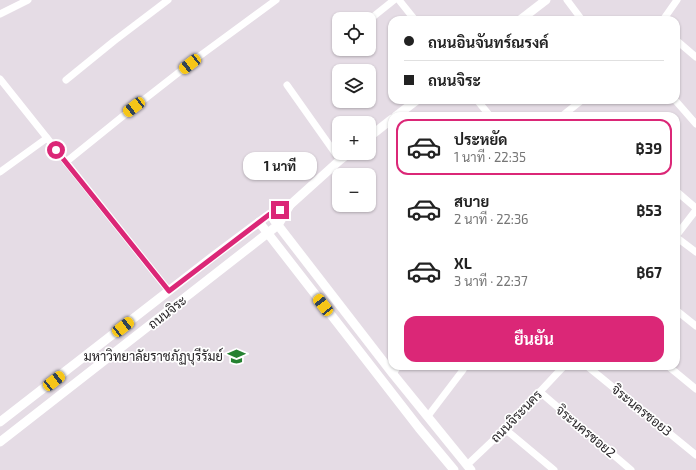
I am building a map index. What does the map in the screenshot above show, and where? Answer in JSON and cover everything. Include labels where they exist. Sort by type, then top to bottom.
[{"type":"main road","points":[[525,16],[546,0]]},
{"type":"main road","points":[[401,112],[412,104]]},
{"type":"main road","points":[[376,132],[388,122]]},
{"type":"main road","name":"ถนนจิระ","points":[[0,442],[268,234],[278,225],[290,205],[340,160]]},
{"type":"main road","name":"ถนนจิระ","points":[[0,422],[259,222],[270,214],[290,205]]},
{"type":"main road","points":[[270,214],[388,360]]},
{"type":"main road","points":[[259,222],[419,428],[454,470]]},
{"type":"main road","points":[[396,370],[428,416],[469,468]]},
{"type":"street","points":[[0,14],[28,0]]},
{"type":"street","points":[[66,80],[168,0]]},
{"type":"street","points":[[66,162],[201,55],[276,0]]},
{"type":"street","points":[[376,14],[394,0]]},
{"type":"street","points":[[399,0],[412,16]]},
{"type":"street","points":[[567,0],[579,16]]},
{"type":"street","points":[[666,16],[676,0]]},
{"type":"street","points":[[680,43],[696,57]]},
{"type":"street","points":[[0,79],[169,291]]},
{"type":"street","points":[[286,85],[332,149]]},
{"type":"street","points":[[567,112],[577,104]]},
{"type":"street","points":[[678,104],[696,124]]},
{"type":"street","points":[[0,172],[47,138]]},
{"type":"street","points":[[680,194],[696,209],[680,231]]},
{"type":"street","points":[[680,239],[696,252]]},
{"type":"street","points":[[680,313],[696,326]]},
{"type":"street","points":[[428,416],[463,370]]},
{"type":"street","name":"ถนนจิระนคร","points":[[469,468],[560,370]]},
{"type":"street","name":"จิระนครซอย3","points":[[592,370],[696,455]]},
{"type":"street","points":[[673,370],[696,389]]},
{"type":"street","name":"จิระนครซอย2","points":[[540,392],[631,470]]},
{"type":"street","points":[[505,429],[554,470]]},
{"type":"place","name":"มหาวิทยาลัยราชภัฏบุรีรัมย์","points":[[236,356]]},
{"type":"route","points":[[56,150],[169,291],[270,214],[280,210]]}]
